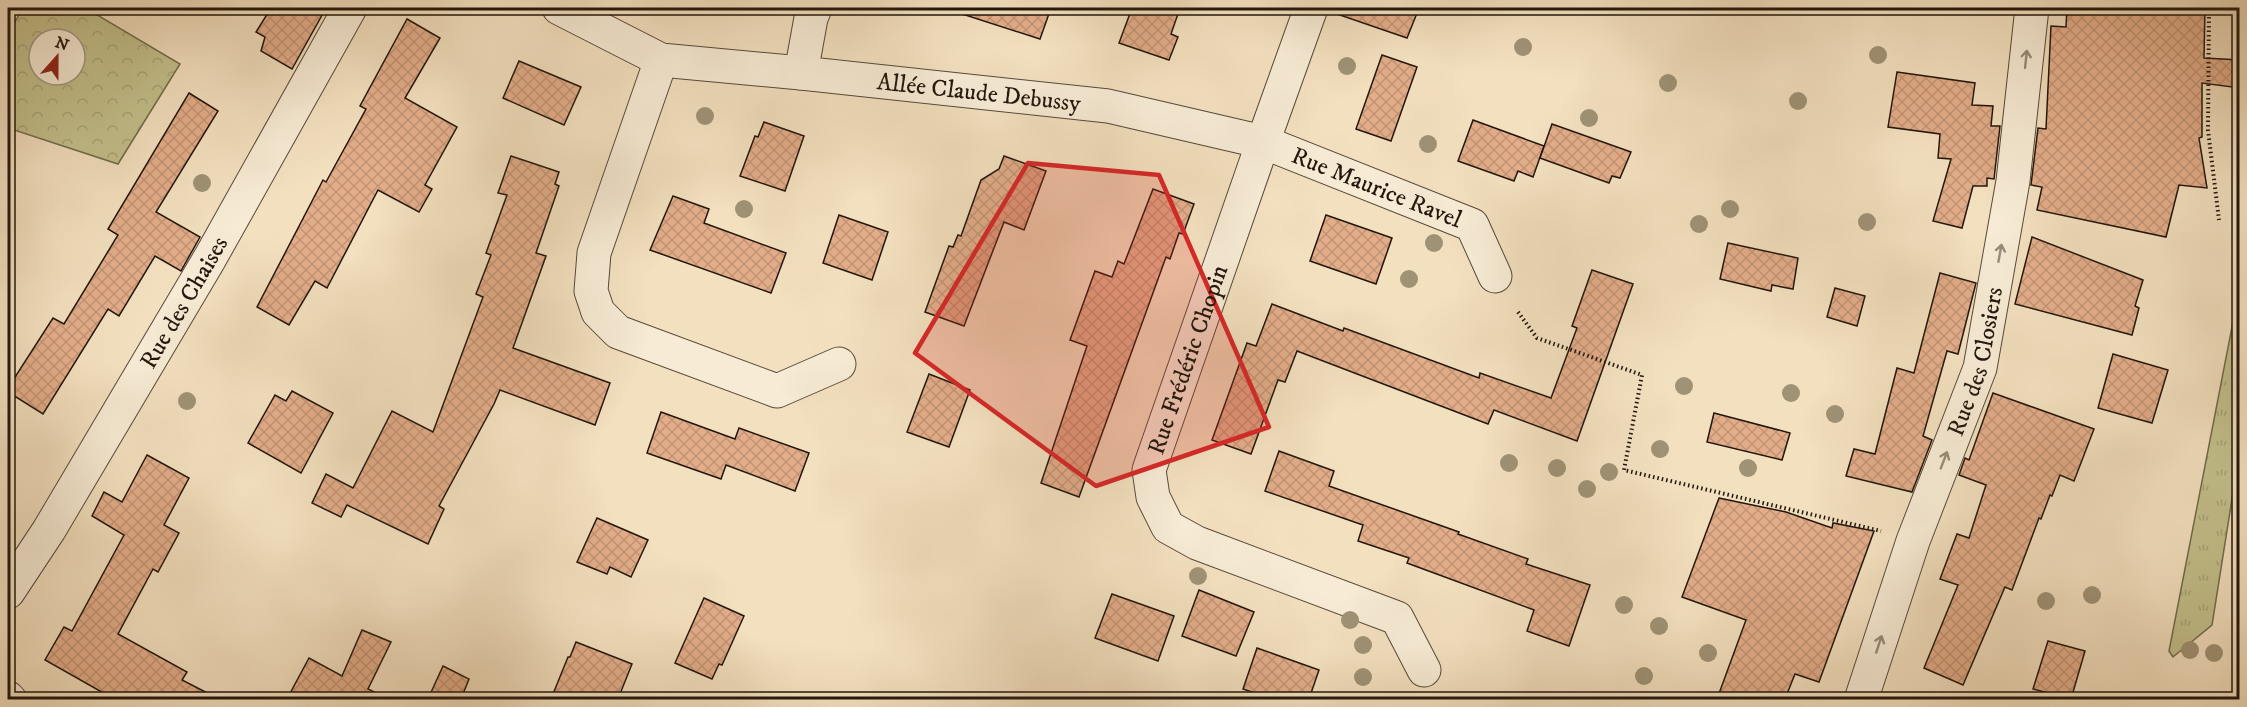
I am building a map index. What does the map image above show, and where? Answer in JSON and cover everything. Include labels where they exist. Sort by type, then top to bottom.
[{"type":"street","name":"Rue des Chaises","points":[[8,592],[49,530],[210,258],[350,8]]},
{"type":"street","name":"Allée Claude Debussy","points":[[559,8],[661,60],[1108,106],[1263,142]]},
{"type":"street","points":[[801,73],[814,8]]},
{"type":"street","points":[[1263,142],[1311,8]]},
{"type":"street","name":"Rue des Closiers","points":[[1861,699],[1913,541],[1980,368],[2013,181],[2032,8]]},
{"type":"street","points":[[661,60],[594,253],[591,291],[598,312],[618,332],[777,391],[839,364]]},
{"type":"street","name":"Rue Maurice Ravel","points":[[1263,142],[1472,225],[1496,276]]},
{"type":"street","name":"Rue Frédéric Chopin","points":[[1263,142],[1149,470],[1153,497],[1168,527],[1197,543],[1397,618],[1424,670]]},
{"type":"path","points":[[2209,8],[2208,130],[2219,220]]},
{"type":"path","points":[[1518,312],[1538,338],[1642,375],[1624,470],[1913,541]]},
{"type":"highlighted area","points":[[1028,163],[1159,175],[1269,427],[1096,486],[915,353]]},
{"type":"green space","points":[[23,8],[93,8],[92,12],[180,64],[118,164],[8,128],[8,34]]},
{"type":"green space","points":[[2239,291],[2239,455],[2212,625],[2173,657],[2169,651]]},
{"type":"building","points":[[271,8],[326,8],[292,69],[261,51],[265,37],[256,32]]},
{"type":"building","points":[[960,8],[1051,8],[1040,39],[959,13]]},
{"type":"building","points":[[1132,8],[1180,8],[1171,34],[1178,37],[1169,60],[1119,43]]},
{"type":"building","points":[[1331,8],[1419,8],[1407,38],[1331,12]]},
{"type":"building","points":[[2067,8],[2205,8],[2204,58],[2240,60],[2240,88],[2202,83],[2202,137],[2199,138],[2207,188],[2179,185],[2166,237],[2037,210],[2042,187],[2031,185],[2038,128],[2046,129],[2051,26],[2066,27]]},
{"type":"building","points":[[407,19],[440,38],[405,98],[457,127],[425,185],[432,189],[419,212],[378,190],[327,288],[315,281],[289,325],[257,307],[323,180],[326,182],[366,109],[360,106]]},
{"type":"building","points":[[1382,55],[1417,67],[1391,141],[1356,129]]},
{"type":"building","points":[[519,61],[581,87],[564,125],[503,98]]},
{"type":"building","points":[[1897,72],[1975,83],[1972,105],[1993,106],[1991,126],[2000,126],[1994,179],[1987,178],[1987,186],[1973,186],[1962,228],[1933,221],[1951,159],[1938,158],[1940,134],[1888,127]]},
{"type":"building","points":[[189,93],[218,111],[156,212],[200,237],[181,271],[155,256],[119,316],[108,309],[43,414],[8,392],[8,388],[53,318],[64,324],[118,235],[108,229]]},
{"type":"building","points":[[1473,120],[1544,146],[1533,177],[1518,171],[1514,181],[1458,161]]},
{"type":"building","points":[[764,122],[804,136],[785,191],[740,176],[755,136],[758,137]]},
{"type":"building","points":[[1552,124],[1631,152],[1620,178],[1612,176],[1609,183],[1540,158]]},
{"type":"building","points":[[511,156],[559,172],[555,184],[559,186],[536,253],[546,256],[513,348],[610,383],[595,425],[500,390],[439,506],[444,509],[428,544],[347,505],[341,517],[312,503],[326,474],[353,488],[392,411],[433,432],[483,297],[476,294],[491,255],[486,253],[507,195],[498,193]]},
{"type":"building","points":[[1004,156],[1046,171],[1024,230],[1004,222],[964,326],[925,312],[949,246],[953,247],[958,235],[961,236],[981,180],[999,169]]},
{"type":"building","points":[[1153,189],[1194,204],[1183,234],[1179,233],[1170,259],[1166,257],[1079,497],[1041,483],[1087,346],[1070,340],[1095,271],[1112,277],[1118,261],[1124,264]]},
{"type":"building","points":[[673,196],[709,209],[704,223],[786,253],[771,293],[650,250]]},
{"type":"building","points":[[839,215],[888,232],[872,280],[823,263]]},
{"type":"building","points":[[1326,215],[1392,238],[1376,284],[1310,261]]},
{"type":"building","points":[[2032,237],[2143,280],[2135,306],[2139,308],[2132,335],[2015,304]]},
{"type":"building","points":[[1728,243],[1798,258],[1793,289],[1772,285],[1771,291],[1720,279]]},
{"type":"building","points":[[1592,270],[1633,284],[1577,441],[1494,410],[1488,424],[1297,351],[1285,382],[1278,380],[1251,454],[1212,440],[1247,343],[1256,346],[1272,304],[1479,378],[1480,373],[1551,398],[1577,328],[1572,326]]},
{"type":"building","points":[[1940,273],[1976,283],[1958,354],[1947,351],[1923,436],[1932,440],[1912,492],[1846,476],[1854,449],[1875,454],[1897,368],[1914,373]]},
{"type":"building","points":[[1835,288],[1865,296],[1857,326],[1827,317]]},
{"type":"building","points":[[2113,354],[2168,370],[2152,423],[2098,408]]},
{"type":"building","points":[[929,374],[970,390],[949,447],[907,432]]},
{"type":"building","points":[[292,391],[333,413],[301,473],[248,443],[275,395],[286,401]]},
{"type":"building","points":[[1993,393],[2094,429],[2074,481],[2060,475],[2041,519],[2039,518],[2012,590],[2005,587],[1963,685],[1924,668],[1958,585],[1940,579],[1957,534],[1969,538],[1986,485],[1959,475],[1965,458],[1969,460]]},
{"type":"building","points":[[661,412],[735,439],[739,428],[809,453],[795,491],[726,465],[721,479],[647,453]]},
{"type":"building","points":[[1714,413],[1790,433],[1782,460],[1707,442]]},
{"type":"building","points":[[1279,451],[1334,471],[1329,486],[1459,532],[1458,534],[1528,559],[1526,564],[1590,585],[1569,646],[1527,631],[1534,610],[1407,563],[1409,558],[1358,541],[1363,525],[1265,491]]},
{"type":"building","points":[[147,455],[189,478],[164,525],[179,533],[158,572],[153,569],[118,634],[187,672],[182,680],[219,699],[114,699],[45,660],[64,627],[72,631],[124,535],[92,516],[104,492],[122,502]]},
{"type":"building","points":[[1719,498],[1786,512],[1832,528],[1833,523],[1874,531],[1819,682],[1795,674],[1785,699],[1717,699],[1746,620],[1682,597]]},
{"type":"building","points":[[597,518],[648,540],[631,577],[610,567],[607,574],[577,562]]},
{"type":"building","points":[[1199,590],[1254,612],[1236,656],[1182,636]]},
{"type":"building","points":[[1112,594],[1174,616],[1158,661],[1095,638]]},
{"type":"building","points":[[704,598],[744,616],[722,665],[719,664],[712,679],[675,663]]},
{"type":"building","points":[[362,630],[391,642],[368,689],[388,699],[287,699],[309,658],[342,676]]},
{"type":"building","points":[[2048,641],[2085,651],[2071,699],[2033,689]]},
{"type":"building","points":[[576,642],[632,664],[618,699],[551,699]]},
{"type":"building","points":[[1257,648],[1319,670],[1309,699],[1273,699],[1243,689]]},
{"type":"building","points":[[443,666],[469,679],[461,699],[428,699]]}]
